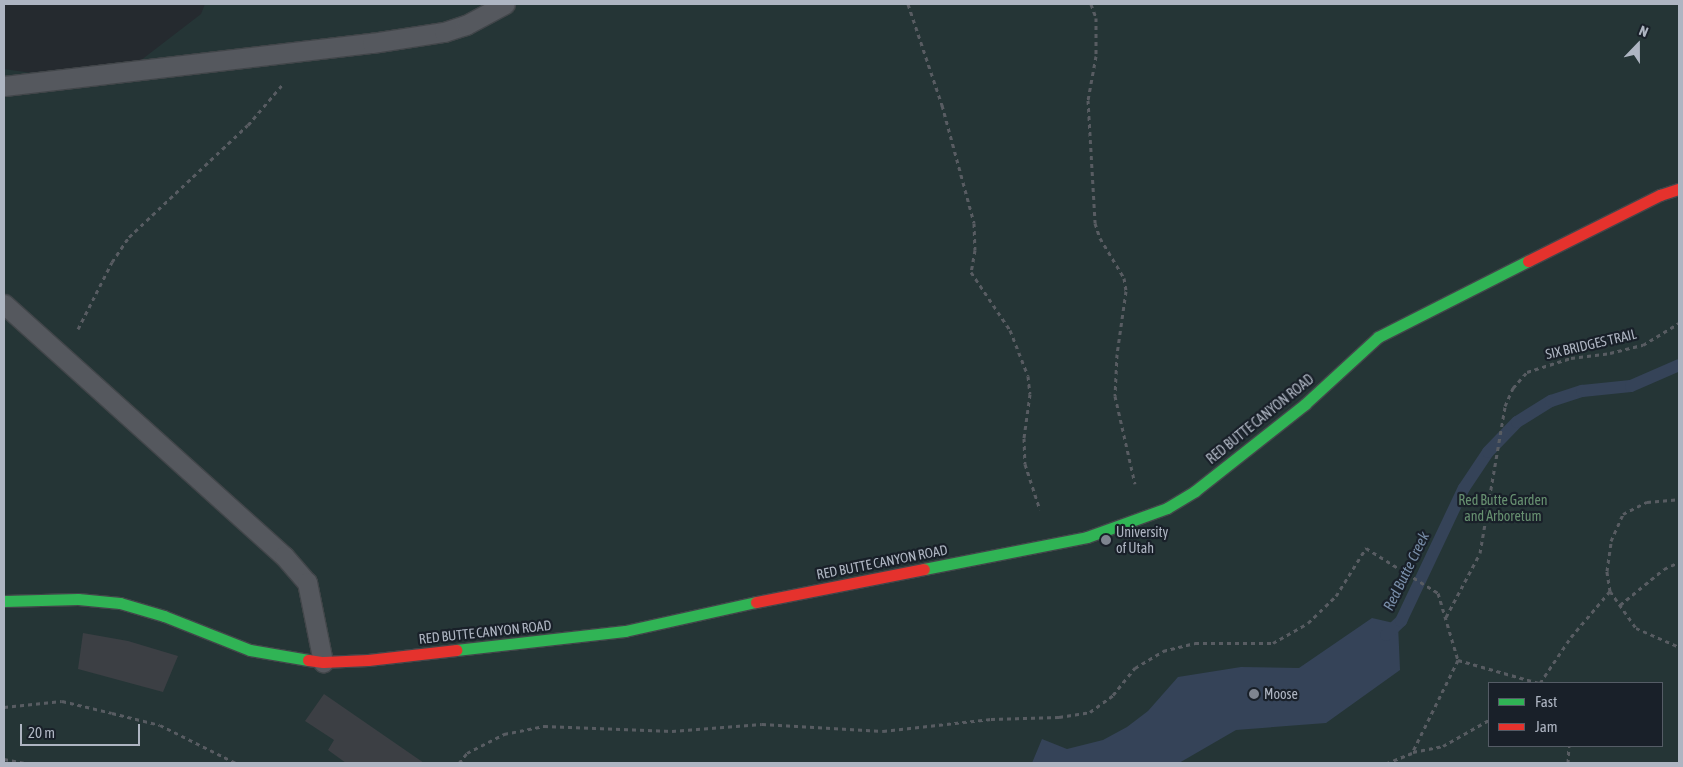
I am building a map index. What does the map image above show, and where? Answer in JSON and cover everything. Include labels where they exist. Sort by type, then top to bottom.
[{"type":"street","name":"RED BUTTE CANYON ROAD","points":[[4,601],[24,598],[78,599],[120,603],[164,616],[250,650],[323,662],[368,660],[490,648],[625,631],[759,601],[1087,537],[1144,518],[1167,508],[1195,491],[1305,404],[1378,337],[1660,195],[1679,189]]},
{"type":"lane","points":[[4,86],[444,32],[466,25],[505,4]]},
{"type":"lane","points":[[4,304],[284,556],[307,582],[323,662]]},
{"type":"path","points":[[908,4],[942,105],[974,223],[975,250],[971,272],[1010,330],[1028,376],[1030,394],[1024,438],[1025,464],[1051,544]]},
{"type":"path","points":[[1090,4],[1096,18],[1096,56],[1088,100],[1095,223],[1100,238],[1124,278],[1126,291],[1117,354],[1115,396],[1144,518]]},
{"type":"path","points":[[63,359],[112,262],[130,237],[248,125],[282,85],[307,50]]},
{"type":"path","name":"SIX BRIDGES TRAIL","points":[[1446,617],[1480,553],[1497,462],[1505,406],[1513,388],[1527,372],[1571,358],[1610,353],[1643,345],[1679,323]]},
{"type":"path","points":[[1679,499],[1647,502],[1624,514],[1611,541],[1607,571],[1610,591],[1636,628],[1679,647]]},
{"type":"path","points":[[459,763],[467,753],[504,734],[544,726],[672,731],[762,724],[883,731],[991,719],[1059,717],[1090,712],[1114,695],[1135,668],[1163,651],[1195,643],[1273,643],[1308,623],[1336,596],[1366,548],[1438,593],[1458,660],[1412,752]]},
{"type":"path","points":[[1620,606],[1664,569],[1679,562]]},
{"type":"path","points":[[1541,682],[1571,637],[1610,591]]},
{"type":"path","points":[[1458,660],[1536,682]]},
{"type":"path","points":[[4,708],[62,701],[160,725],[236,763]]},
{"type":"path","points":[[1387,763],[1412,752],[1443,746],[1488,721]]},
{"type":"path","points":[[1568,763],[1569,747]]},
{"type":"path","points":[[4,759],[24,763]]},
{"type":"green space","name":"Red Butte Garden and Arboretum","points":[[205,4],[1679,4],[1679,763],[4,763],[4,69],[110,84],[201,14]]},
{"type":"water","points":[[1372,618],[1398,624],[1400,670],[1326,723],[1236,730],[1179,763],[1032,763],[1042,739],[1067,749],[1103,740],[1127,727],[1148,711],[1178,677],[1241,667],[1299,668]]},
{"type":"building","points":[[83,633],[128,641],[178,656],[163,692],[78,669]]},
{"type":"building","points":[[324,694],[424,763],[346,763],[328,750],[334,740],[305,721]]},
{"type":"waterway","name":"Red Butte Creek","points":[[1386,635],[1401,621],[1464,488],[1488,452],[1517,422],[1551,401],[1582,391],[1631,386],[1679,365]]},
{"type":"traffic: fast","points":[[924,569],[1087,537],[1167,508],[1195,491],[1305,404],[1378,337],[1528,261]]},
{"type":"traffic: fast","points":[[4,601],[78,599],[120,603],[164,616],[250,650],[308,660]]},
{"type":"traffic: fast","points":[[456,650],[625,631],[756,602]]},
{"type":"traffic: jam","points":[[1528,261],[1660,195],[1679,189]]},
{"type":"traffic: jam","points":[[756,602],[924,569]]},
{"type":"traffic: jam","points":[[308,660],[323,662],[368,660],[456,650]]},
{"type":"place","name":"University of Utah","points":[[1106,540]]},
{"type":"place","name":"Moose","points":[[1254,694]]}]
